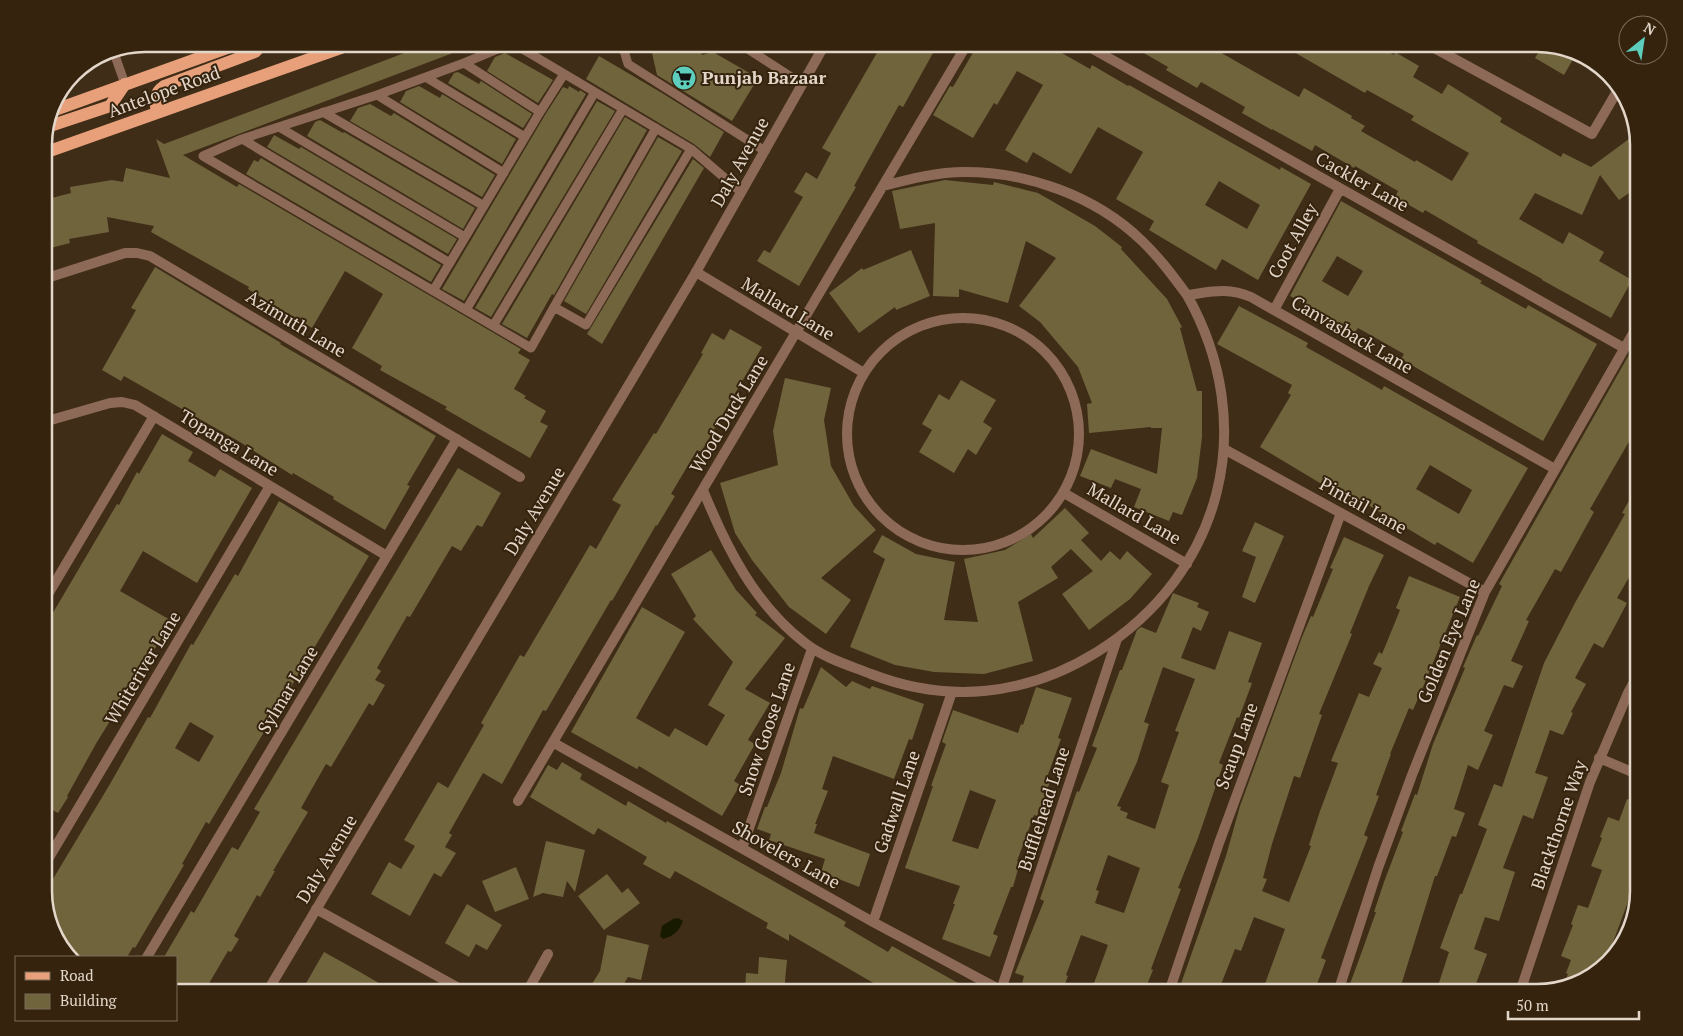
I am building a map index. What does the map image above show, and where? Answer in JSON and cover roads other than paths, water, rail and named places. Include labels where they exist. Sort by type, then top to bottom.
[{"type":"main road","name":"Antelope Road","points":[[61,108],[215,52]]},
{"type":"main road","points":[[157,114],[154,98],[164,86],[255,52]]},
{"type":"main road","name":"Antelope Road","points":[[53,151],[330,52]]},
{"type":"main road","points":[[55,124],[110,106],[125,84]]},
{"type":"street","name":"Daly Avenue","points":[[272,984],[696,272],[820,52]]},
{"type":"street","name":"Wood Duck Lane","points":[[518,801],[962,52]]},
{"type":"street","name":"Cackler Lane","points":[[1098,52],[1624,348]]},
{"type":"street","points":[[1442,52],[1592,134],[1615,94]]},
{"type":"street","points":[[703,490],[714,518],[747,579],[762,601],[783,624],[812,649],[838,662],[891,682],[917,688],[952,692],[987,692],[1021,686],[1052,675],[1075,664],[1117,639],[1148,613],[1172,586],[1187,564],[1200,540],[1212,511],[1224,449],[1224,414],[1219,378],[1210,343],[1187,295],[1164,263],[1142,241],[1116,220],[1090,203],[1057,188],[1022,178],[991,173],[964,172],[933,174],[883,186]]},
{"type":"street","name":"Coot Alley","points":[[1274,310],[1340,189]]},
{"type":"street","name":"Azimuth Lane","points":[[53,276],[125,253],[137,252],[150,256],[520,477]]},
{"type":"street","name":"Mallard Lane","points":[[696,272],[796,334],[864,372]]},
{"type":"street","name":"Canvasback Lane","points":[[1187,295],[1223,290],[1239,292],[1555,469]]},
{"type":"street","name":"Mallard Lane","points":[[973,318],[1014,330],[1032,340],[1061,371],[1071,390],[1077,411],[1080,432],[1078,453],[1073,474],[1064,493],[1052,510],[1036,525],[1018,537],[998,545],[955,550],[934,546],[914,538],[895,527],[879,513],[865,496],[849,456],[847,434],[849,413],[854,392],[864,372],[877,356],[893,342],[910,330],[930,322],[973,318]]},
{"type":"street","name":"Golden Eye Lane","points":[[1341,984],[1378,868],[1412,776],[1486,592],[1630,338]]},
{"type":"street","name":"Topanga Lane","points":[[53,419],[110,403],[122,402],[134,405],[387,556]]},
{"type":"street","points":[[53,586],[154,416]]},
{"type":"street","name":"Sylmar Lane","points":[[148,956],[457,439]]},
{"type":"street","name":"Pintail Lane","points":[[1224,449],[1486,592]]},
{"type":"street","name":"Whiteriver Lane","points":[[53,849],[270,486]]},
{"type":"street","name":"Mallard Lane","points":[[1064,493],[1187,564]]},
{"type":"street","name":"Scaup Lane","points":[[1172,984],[1219,843],[1341,512]]},
{"type":"street","name":"Bufflehead Lane","points":[[1004,984],[1117,639]]},
{"type":"street","name":"Snow Goose Lane","points":[[742,848],[812,649]]},
{"type":"street","name":"Blackthorne Way","points":[[1523,984],[1599,758],[1630,689]]},
{"type":"street","name":"Gadwall Lane","points":[[873,922],[952,692]]},
{"type":"street","name":"Shovelers Lane","points":[[554,743],[873,922],[989,984]]},
{"type":"street","points":[[1599,758],[1630,771]]},
{"type":"street","points":[[316,909],[452,984]]},
{"type":"street","points":[[531,984],[548,954]]},
{"type":"lane","points":[[492,52],[377,96],[242,139],[202,156],[531,348],[656,128]]},
{"type":"lane","points":[[526,52],[691,149],[741,192]]},
{"type":"lane","points":[[624,52],[628,64],[765,151]]},
{"type":"lane","points":[[752,52],[802,84]]},
{"type":"lane","points":[[116,58],[125,84]]},
{"type":"lane","points":[[464,63],[540,112]]},
{"type":"lane","points":[[433,292],[564,74]]},
{"type":"lane","points":[[427,78],[525,137]]},
{"type":"lane","points":[[466,310],[595,92]]},
{"type":"lane","points":[[377,96],[504,173]]},
{"type":"lane","points":[[493,326],[623,109]]},
{"type":"lane","points":[[323,112],[484,206]]},
{"type":"lane","points":[[279,127],[465,237]]},
{"type":"lane","points":[[242,139],[450,263]]},
{"type":"lane","points":[[554,307],[586,325],[691,149]]},
{"type":"place","name":"Punjab Bazaar","points":[[684,78]]}]
